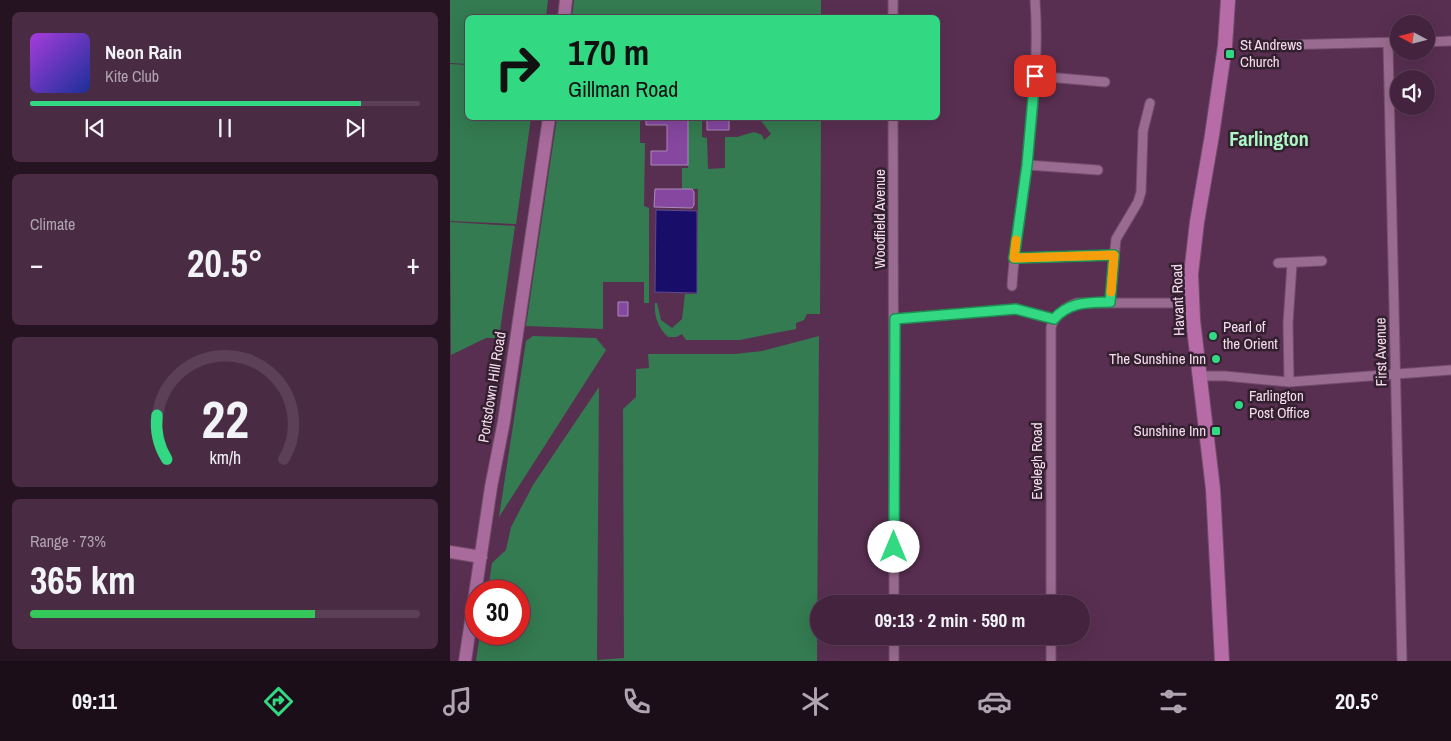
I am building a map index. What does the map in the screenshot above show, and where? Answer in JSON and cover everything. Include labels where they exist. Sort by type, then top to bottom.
[{"type":"main road","points":[[564,15],[566,0]]},
{"type":"main road","name":"Havant Road","points":[[1222,661],[1214,508],[1192,303],[1192,259],[1216,112],[1225,46],[1228,0]]},
{"type":"main road","name":"Portsdown Hill Road","points":[[465,661],[491,487],[504,421],[549,120]]},
{"type":"main road","points":[[450,552],[481,558]]},
{"type":"street","points":[[893,0],[893,15]]},
{"type":"street","points":[[1012,286],[1027,165],[1035,76],[1035,0]]},
{"type":"street","points":[[1435,42],[1451,41]]},
{"type":"street","points":[[1246,46],[1388,42]]},
{"type":"street","name":"First Avenue","points":[[1388,42],[1402,661]]},
{"type":"street","points":[[1035,76],[1105,82]]},
{"type":"street","points":[[1110,302],[1116,240],[1138,202],[1141,192],[1144,131],[1150,103]]},
{"type":"street","name":"Woodfield Avenue","points":[[894,120],[894,595]]},
{"type":"street","points":[[1027,165],[1098,170]]},
{"type":"street","points":[[1014,258],[1114,255]]},
{"type":"street","points":[[1278,262],[1292,264],[1322,261]]},
{"type":"street","points":[[1289,382],[1288,323],[1292,264]]},
{"type":"street","points":[[895,319],[1016,309],[1054,319],[1067,307],[1077,303],[1192,303]]},
{"type":"street","name":"Evelegh Road","points":[[1051,595],[1051,327],[1054,319]]},
{"type":"street","points":[[1201,376],[1225,376],[1289,382],[1451,370]]},
{"type":"street","points":[[894,645],[894,661]]},
{"type":"street","points":[[1051,645],[1051,661]]},
{"type":"green space","points":[[450,0],[548,0],[546,15],[465,15],[465,64],[450,63]]},
{"type":"green space","points":[[574,0],[821,0],[821,15],[572,15]]},
{"type":"green space","points":[[450,64],[465,65],[465,120],[531,120],[516,224],[450,221]]},
{"type":"green space","points":[[557,120],[640,120],[640,143],[645,143],[644,206],[649,208],[649,303],[644,303],[644,282],[603,282],[603,329],[526,326]]},
{"type":"green space","points":[[688,120],[702,120],[702,137],[707,138],[708,169],[725,168],[725,137],[737,137],[754,132],[762,135],[764,140],[771,134],[760,120],[821,120],[820,314],[807,314],[804,320],[796,323],[796,329],[739,340],[686,340],[682,334],[676,337],[668,337],[659,326],[655,313],[655,303],[657,303],[661,320],[672,328],[682,319],[685,294],[697,294],[698,189],[682,189],[682,168],[688,168]]},
{"type":"green space","points":[[450,222],[515,226],[499,338],[486,338],[451,355]]},
{"type":"green space","points":[[533,336],[596,338],[606,350],[499,517],[526,341]]},
{"type":"green space","points":[[819,336],[817,595],[810,595],[810,645],[817,645],[817,661],[476,661],[478,645],[530,645],[530,580],[490,580],[492,563],[506,550],[511,527],[533,485],[599,387],[597,660],[624,658],[623,409],[636,397],[636,369],[649,368],[648,354],[735,354],[762,351]]},
{"type":"shaded area","points":[[656,210],[697,211],[697,293],[655,292]]},
{"type":"building","points":[[646,120],[688,120],[688,165],[651,165],[651,151],[667,151],[667,125],[646,125]]},
{"type":"building","points":[[707,120],[729,120],[729,130],[707,130]]},
{"type":"building","points":[[655,189],[692,189],[694,192],[694,205],[692,208],[654,207]]},
{"type":"building","points":[[618,302],[628,302],[628,316],[618,316]]},
{"type":"slow traffic","points":[[1016,240],[1014,258],[1114,255],[1111,292]]},
{"type":"place","name":"St Andrews Church","points":[[1230,54]]},
{"type":"place","name":"Pearl of the Orient","points":[[1213,336]]},
{"type":"place","name":"The Sunshine Inn","points":[[1216,359]]},
{"type":"place","name":"Farlington Post Office","points":[[1239,405]]},
{"type":"place","name":"Sunshine Inn","points":[[1216,431]]},
{"type":"district","name":"Farlington","points":[[1269,139]]},
{"type":"route","points":[[894,547],[895,319],[1016,309],[1054,319],[1067,307],[1077,303],[1110,302],[1114,255],[1014,258],[1027,165],[1035,76]]}]
